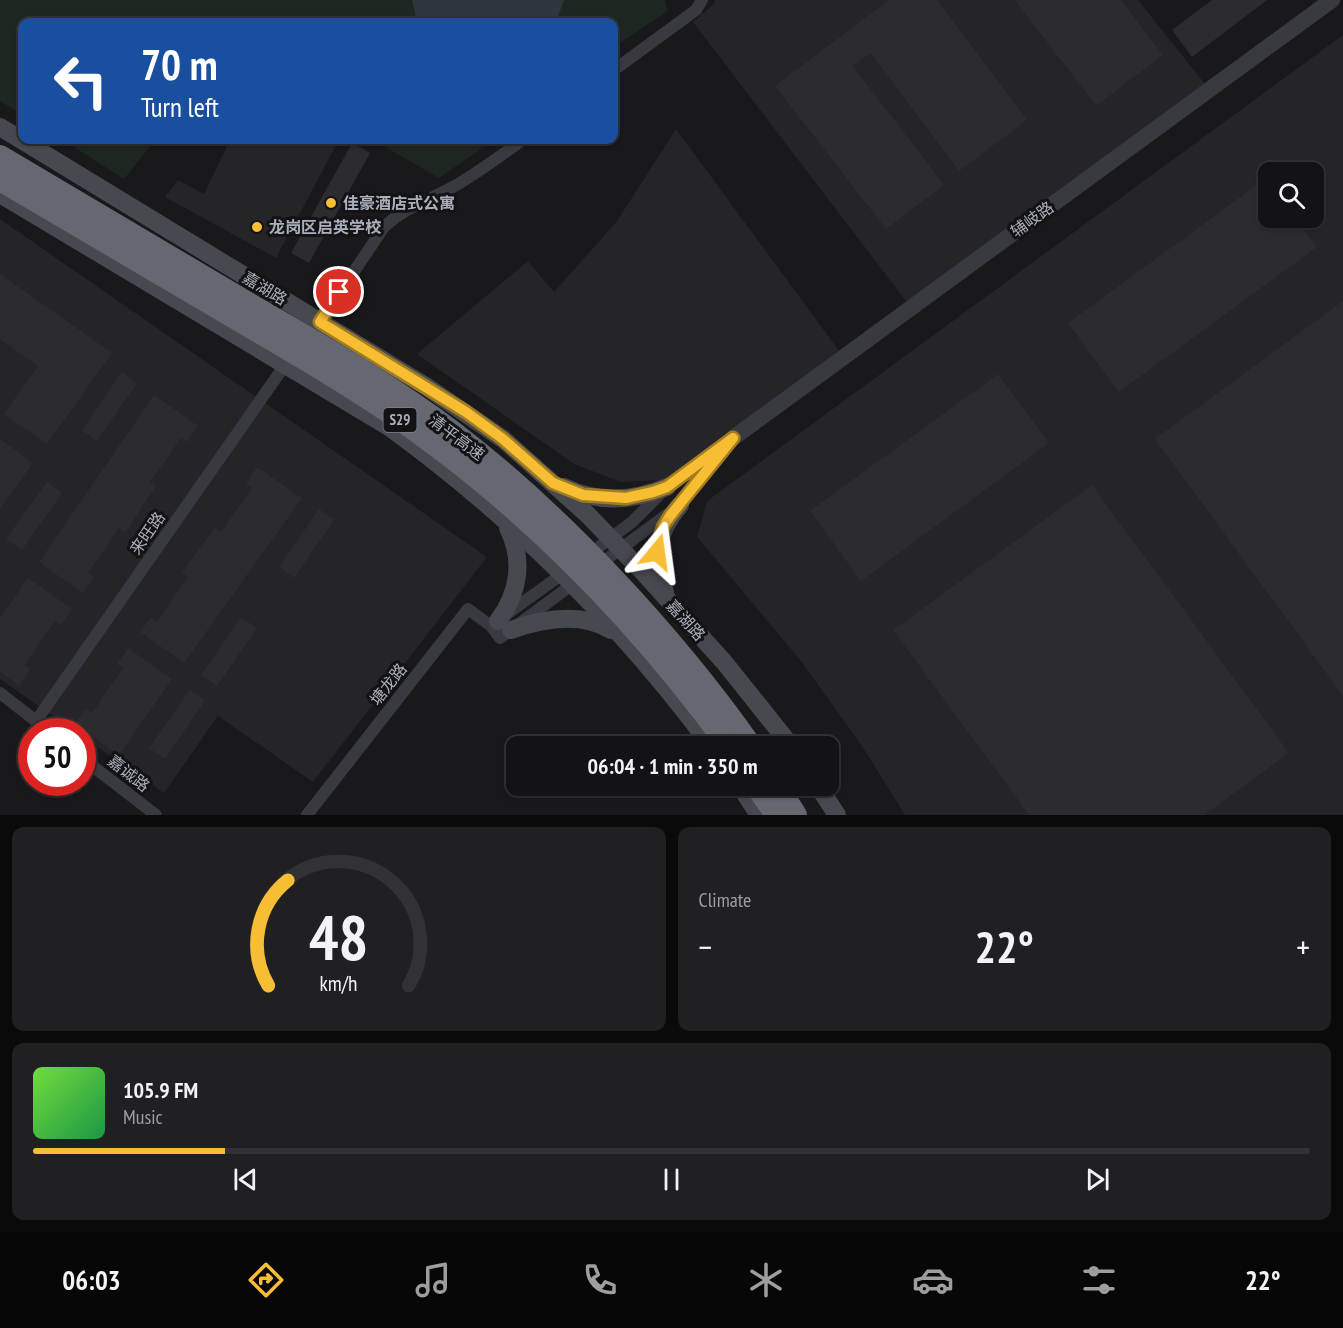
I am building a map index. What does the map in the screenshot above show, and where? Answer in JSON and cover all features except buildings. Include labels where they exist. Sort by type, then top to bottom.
[{"type":"highway","name":"清平高速","points":[[0,156],[345,360],[451,431],[533,499],[610,577],[692,669],[744,736]]},
{"type":"highway","name":"清平高速","points":[[0,180],[334,377],[433,444],[516,512],[591,584],[678,682],[720,736]]},
{"type":"highway","points":[[763,796],[776,815]]},
{"type":"highway","points":[[784,796],[796,815]]},
{"type":"main road","name":"嘉湖路","points":[[0,128],[18,139]]},
{"type":"main road","name":"嘉湖路","points":[[26,144],[466,412],[503,439],[553,483],[670,602],[724,662],[783,736]]},
{"type":"main road","points":[[0,195],[388,427],[462,483],[566,580],[620,635],[703,736]]},
{"type":"main road","points":[[553,483],[583,495],[611,499],[640,496],[667,487]]},
{"type":"main road","points":[[670,602],[659,578],[657,552],[663,527],[680,505]]},
{"type":"main road","points":[[500,628],[513,597],[518,572],[516,546],[504,521]]},
{"type":"main road","points":[[500,628],[570,619],[595,623],[620,635]]},
{"type":"main road","points":[[747,796],[759,815]]},
{"type":"main road","points":[[825,796],[837,815]]},
{"type":"street","name":"辅岐路","points":[[733,438],[1332,0]]},
{"type":"street","points":[[618,67],[699,5]]},
{"type":"street","points":[[320,322],[384,227],[396,216],[421,201],[448,190],[516,144]]},
{"type":"street","name":"来旺路","points":[[38,718],[285,365]]},
{"type":"street","points":[[615,544],[632,522],[667,487],[733,438]]},
{"type":"street","points":[[500,628],[615,544],[680,505],[733,438]]},
{"type":"street","name":"塘龙路","points":[[307,815],[468,609],[500,628]]},
{"type":"street","points":[[0,693],[32,718]]},
{"type":"street","name":"嘉诚路","points":[[96,769],[156,815]]},
{"type":"shaded area","points":[[0,0],[665,0],[668,11],[618,44],[618,18],[18,18],[18,112],[0,101]]},
{"type":"shaded area","points":[[412,0],[564,0],[556,18],[416,18]]},
{"type":"shaded area","points":[[715,0],[1138,0],[1205,84],[909,305],[693,22],[715,3]]},
{"type":"shaded area","points":[[1343,35],[1343,815],[905,815],[864,749],[801,661],[697,537],[707,501]]},
{"type":"shaded area","points":[[676,129],[840,352],[665,480],[621,482],[574,464],[417,354],[528,261],[554,292],[617,221]]},
{"type":"shaded area","points":[[69,144],[152,144],[124,179]]},
{"type":"shaded area","name":"龙岗区启英学校","points":[[228,144],[337,144],[276,258],[165,197],[178,180],[204,194]]},
{"type":"shaded area","points":[[380,144],[488,144],[439,178]]},
{"type":"shaded area","points":[[0,219],[487,557],[313,782],[218,716],[164,793],[96,746],[96,718],[56,718],[0,679]]},
{"type":"place","name":"佳豪酒店式公寓","points":[[331,203]]},
{"type":"place","name":"龙岗区启英学校","points":[[257,227]]},
{"type":"route","points":[[339,292],[320,322],[466,412],[535,465],[553,483],[583,495],[611,499],[626,498],[667,487],[733,438],[670,516],[663,527],[657,552]]}]
